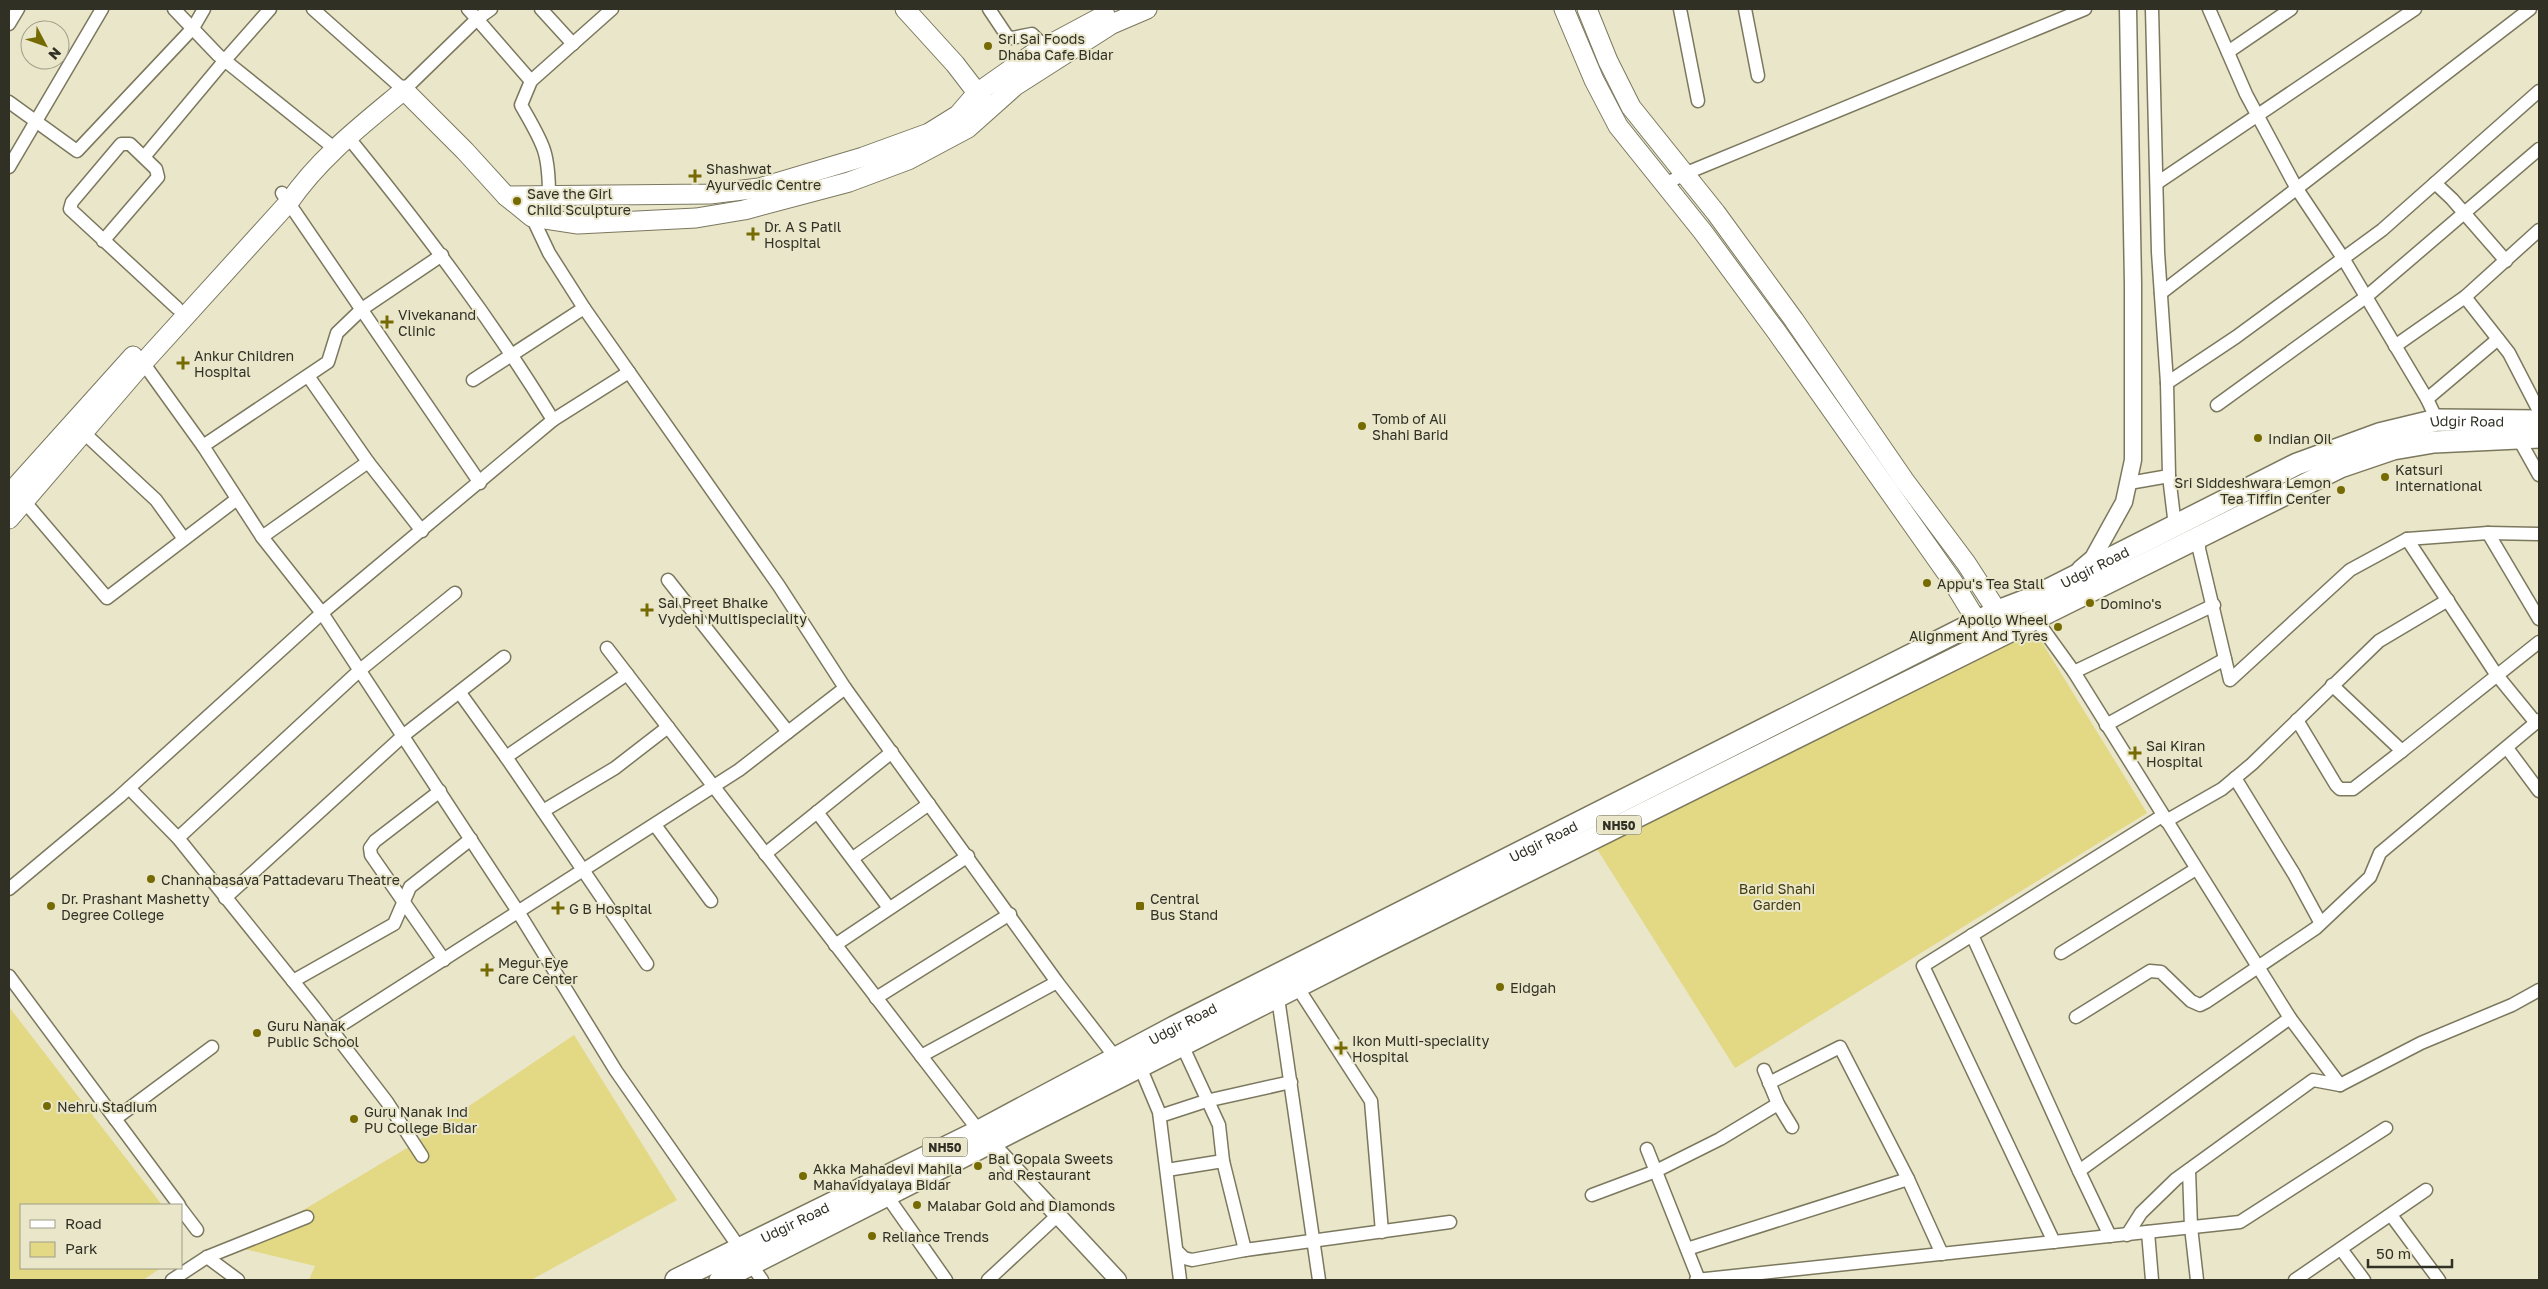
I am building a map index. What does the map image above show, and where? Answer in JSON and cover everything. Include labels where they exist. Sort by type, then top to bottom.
[{"type":"highway","name":"Udgir Road","points":[[676,1280],[752,1264],[985,1137],[1998,611],[2032,598],[2297,464],[2379,434],[2437,420],[2515,429],[2539,438]]},
{"type":"highway","name":"Udgir Road","points":[[1129,1062],[1182,1045],[1284,983],[2199,539],[2340,467],[2392,450],[2515,429],[2539,421]]},
{"type":"highway","name":"Udgir Road","points":[[720,1280],[887,1196],[985,1137]]},
{"type":"main road","points":[[905,9],[955,64],[989,108]]},
{"type":"main road","points":[[506,196],[710,194],[759,188],[862,157],[929,133],[958,115],[977,93],[1045,47],[1116,9]]},
{"type":"main road","points":[[17,498],[83,432],[177,308],[341,143],[404,90],[465,151],[506,196],[532,217],[578,224],[696,218],[744,210],[849,182],[908,160],[968,128],[1015,86],[1112,24],[1147,9]]},
{"type":"main road","points":[[1564,9],[1594,80],[1618,126],[1703,232],[1770,323],[1979,621],[1989,641]]},
{"type":"main road","points":[[1587,9],[1608,61],[1631,107],[1716,213],[1794,320],[1998,611],[2010,631]]},
{"type":"main road","points":[[9,519],[17,498],[139,358],[286,197]]},
{"type":"street","points":[[9,24],[18,9]]},
{"type":"street","points":[[9,167],[102,9]]},
{"type":"street","points":[[174,9],[224,60],[341,143],[442,255],[513,354],[553,420]]},
{"type":"street","points":[[9,102],[77,151],[192,28],[204,9]]},
{"type":"street","points":[[144,157],[224,60],[270,9]]},
{"type":"street","points":[[313,9],[404,90],[477,19],[491,9]]},
{"type":"street","points":[[468,9],[531,81]]},
{"type":"street","points":[[541,9],[573,44]]},
{"type":"street","points":[[549,196],[549,167],[545,148],[521,105],[531,81],[612,9]]},
{"type":"street","points":[[990,9],[1008,36],[1012,38],[1032,34],[1045,47]]},
{"type":"street","points":[[1680,9],[1698,100]]},
{"type":"street","points":[[1745,9],[1758,76]]},
{"type":"street","points":[[1664,185],[1684,174],[2085,9]]},
{"type":"street","points":[[2071,577],[2093,558],[2124,502],[2130,483],[2133,460],[2133,284],[2128,9]]},
{"type":"street","points":[[2152,9],[2169,476],[2175,526]]},
{"type":"street","points":[[2209,9],[2258,117],[2298,190],[2343,258],[2427,398],[2437,420]]},
{"type":"street","points":[[2228,52],[2289,9]]},
{"type":"street","points":[[2157,183],[2258,117],[2415,9]]},
{"type":"street","points":[[2161,294],[2298,190],[2430,84],[2530,9]]},
{"type":"street","points":[[2167,383],[2236,337],[2382,230],[2539,91]]},
{"type":"street","points":[[103,241],[158,177],[156,169],[130,144],[121,144],[72,202],[70,209],[103,241],[177,308]]},
{"type":"street","points":[[2217,404],[2366,297],[2539,149]]},
{"type":"street","points":[[2435,183],[2452,199],[2506,261]]},
{"type":"street","points":[[286,197],[480,483]]},
{"type":"street","points":[[532,217],[549,252],[584,308],[779,586],[845,688],[1010,914],[1057,982],[1129,1062],[1160,1116],[1180,1280]]},
{"type":"street","points":[[2395,346],[2465,297],[2539,230]]},
{"type":"street","points":[[202,446],[328,362],[337,334],[362,309],[442,255]]},
{"type":"street","points":[[2465,297],[2509,353],[2539,411]]},
{"type":"street","points":[[473,380],[584,308]]},
{"type":"street","points":[[2427,398],[2498,339]]},
{"type":"street","points":[[139,358],[202,446],[262,537],[322,613],[472,839],[616,1071],[752,1264]]},
{"type":"street","points":[[9,888],[129,788],[322,613],[480,483],[553,420],[629,372]]},
{"type":"street","points":[[308,376],[368,462],[422,531]]},
{"type":"street","points":[[2515,429],[2539,475]]},
{"type":"street","points":[[83,432],[156,500],[184,539]]},
{"type":"street","points":[[262,537],[368,462]]},
{"type":"street","points":[[2130,483],[2169,476]]},
{"type":"street","points":[[17,498],[107,598],[237,499]]},
{"type":"street","points":[[2199,514],[2199,549],[2214,605],[2230,680],[2350,570],[2407,539],[2488,533],[2539,534]]},
{"type":"street","points":[[2488,533],[2539,619]]},
{"type":"street","points":[[2076,1017],[2150,971],[2161,972],[2191,1001],[2200,1005],[2258,968],[2316,928],[2320,922],[2342,906],[2370,877],[2380,853],[2538,721],[2496,674],[2407,539]]},
{"type":"street","points":[[668,580],[788,732]]},
{"type":"street","points":[[178,838],[360,670],[455,593]]},
{"type":"street","points":[[2054,1242],[1923,966],[2164,818],[2222,788],[2235,778],[2379,641],[2448,600]]},
{"type":"street","points":[[2074,672],[2214,605]]},
{"type":"street","points":[[2035,618],[2074,672],[2290,1018],[2340,1085]]},
{"type":"street","points":[[2296,720],[2336,785],[2340,789],[2353,789],[2496,674],[2539,642]]},
{"type":"street","points":[[607,648],[985,1137],[1118,1280]]},
{"type":"street","points":[[225,898],[404,735],[460,693],[504,656]]},
{"type":"street","points":[[2106,725],[2226,659]]},
{"type":"street","points":[[506,756],[627,674]]},
{"type":"street","points":[[2332,685],[2402,751]]},
{"type":"street","points":[[332,1031],[444,960],[517,910],[584,870],[739,770],[845,688]]},
{"type":"street","points":[[460,693],[506,756],[647,964]]},
{"type":"street","points":[[543,811],[615,768],[668,727]]},
{"type":"street","points":[[2507,748],[2539,791]]},
{"type":"street","points":[[765,854],[892,752]]},
{"type":"street","points":[[2235,778],[2294,874],[2320,922]]},
{"type":"street","points":[[129,788],[178,838],[332,1031],[387,1102],[422,1156]]},
{"type":"street","points":[[440,791],[375,841],[370,848],[371,855],[444,960]]},
{"type":"street","points":[[853,858],[929,804]]},
{"type":"street","points":[[817,812],[889,908]]},
{"type":"street","points":[[655,825],[711,901]]},
{"type":"street","points":[[292,981],[394,924],[410,887],[472,839]]},
{"type":"street","points":[[835,945],[968,856]]},
{"type":"street","points":[[2061,953],[2196,870]]},
{"type":"street","points":[[876,998],[1010,914]]},
{"type":"street","points":[[1972,935],[2110,1236]]},
{"type":"street","points":[[9,976],[114,1120],[178,1204]]},
{"type":"street","points":[[921,1056],[1057,982]]},
{"type":"street","points":[[1284,983],[1291,1082],[1315,1241],[1319,1280]]},
{"type":"street","points":[[1284,983],[1371,1101],[1382,1232]]},
{"type":"street","points":[[2127,1235],[2141,1213],[2189,1170],[2312,1080],[2340,1085],[2421,1043],[2512,1005],[2539,990]]},
{"type":"street","points":[[2079,1171],[2290,1018]]},
{"type":"street","points":[[1182,1045],[1206,1101],[1219,1125],[1223,1161],[1245,1250]]},
{"type":"street","points":[[114,1120],[212,1047]]},
{"type":"street","points":[[1769,1083],[1840,1047],[1908,1179],[1942,1254]]},
{"type":"street","points":[[1764,1070],[1778,1104],[1792,1127]]},
{"type":"street","points":[[1160,1116],[1206,1101],[1291,1082]]},
{"type":"street","points":[[1592,1195],[1656,1171],[1720,1138],[1778,1104]]},
{"type":"street","points":[[1647,1149],[1698,1280],[2240,1222],[2386,1128]]},
{"type":"street","points":[[1167,1170],[1223,1161]]},
{"type":"street","points":[[2189,1170],[2191,1227],[2196,1280]]},
{"type":"street","points":[[1687,1249],[1908,1179]]},
{"type":"street","points":[[2295,1280],[2426,1190]]},
{"type":"street","points":[[887,1196],[946,1280]]},
{"type":"street","points":[[182,1210],[197,1230]]},
{"type":"street","points":[[2390,1215],[2439,1280]]},
{"type":"street","points":[[997,1277],[1057,1216]]},
{"type":"street","points":[[172,1280],[207,1256],[307,1217]]},
{"type":"street","points":[[1178,1252],[1184,1258],[1192,1260],[1245,1250],[1450,1222]]},
{"type":"street","points":[[2148,1232],[2152,1280]]},
{"type":"street","points":[[2341,1249],[2364,1280]]},
{"type":"street","points":[[207,1256],[238,1280]]},
{"type":"green space","name":"Barid Shahi Garden","points":[[2030,623],[2147,813],[1735,1068],[1597,849]]},
{"type":"green space","name":"Nehru Stadium","points":[[9,1007],[161,1204],[20,1204],[20,1269],[160,1269],[143,1280],[9,1280]]},
{"type":"green space","points":[[574,1035],[677,1200],[531,1280],[309,1280],[315,1266],[240,1248],[407,1148]]},
{"type":"place","name":"Sri Sai Foods Dhaba Cafe Bidar","points":[[988,46]]},
{"type":"place","name":"Shashwat Ayurvedic Centre","points":[[695,176]]},
{"type":"place","name":"Save the Girl Child Sculpture","points":[[517,201]]},
{"type":"place","name":"Dr. A S Patil Hospital","points":[[753,234]]},
{"type":"place","name":"Vivekanand Clinic","points":[[387,322]]},
{"type":"place","name":"Ankur Children Hospital","points":[[183,363]]},
{"type":"place","name":"Tomb of Ali Shahi Barid","points":[[1362,426]]},
{"type":"place","name":"Indian Oil","points":[[2258,438]]},
{"type":"place","name":"Katsuri International","points":[[2385,477]]},
{"type":"place","name":"Sri Siddeshwara Lemon Tea Tiffin Center","points":[[2341,490]]},
{"type":"place","name":"Appu's Tea Stall","points":[[1927,583]]},
{"type":"place","name":"Domino's","points":[[2090,603]]},
{"type":"place","name":"Sai Preet Bhalke Vydehi Multispeciality","points":[[647,610]]},
{"type":"place","name":"Apollo Wheel Alignment And Tyres","points":[[2058,627]]},
{"type":"place","name":"Sai Kiran Hospital","points":[[2135,753]]},
{"type":"place","name":"Channabasava Pattadevaru Theatre","points":[[151,879]]},
{"type":"place","name":"Dr. Prashant Mashetty Degree College","points":[[51,906]]},
{"type":"place","name":"Central Bus Stand","points":[[1140,906]]},
{"type":"place","name":"G B Hospital","points":[[558,908]]},
{"type":"place","name":"Megur Eye Care Center","points":[[487,970]]},
{"type":"place","name":"Eidgah","points":[[1500,987]]},
{"type":"place","name":"Guru Nanak Public School","points":[[257,1033]]},
{"type":"place","name":"Ikon Multi-speciality Hospital","points":[[1341,1048]]},
{"type":"place","name":"Nehru Stadium","points":[[47,1106]]},
{"type":"place","name":"Guru Nanak Ind PU College Bidar","points":[[354,1119]]},
{"type":"place","name":"Bal Gopala Sweets and Restaurant","points":[[978,1166]]},
{"type":"place","name":"Akka Mahadevi Mahila Mahavidyalaya Bidar","points":[[803,1176]]},
{"type":"place","name":"Malabar Gold and Diamonds","points":[[917,1205]]},
{"type":"place","name":"Reliance Trends","points":[[872,1236]]}]
